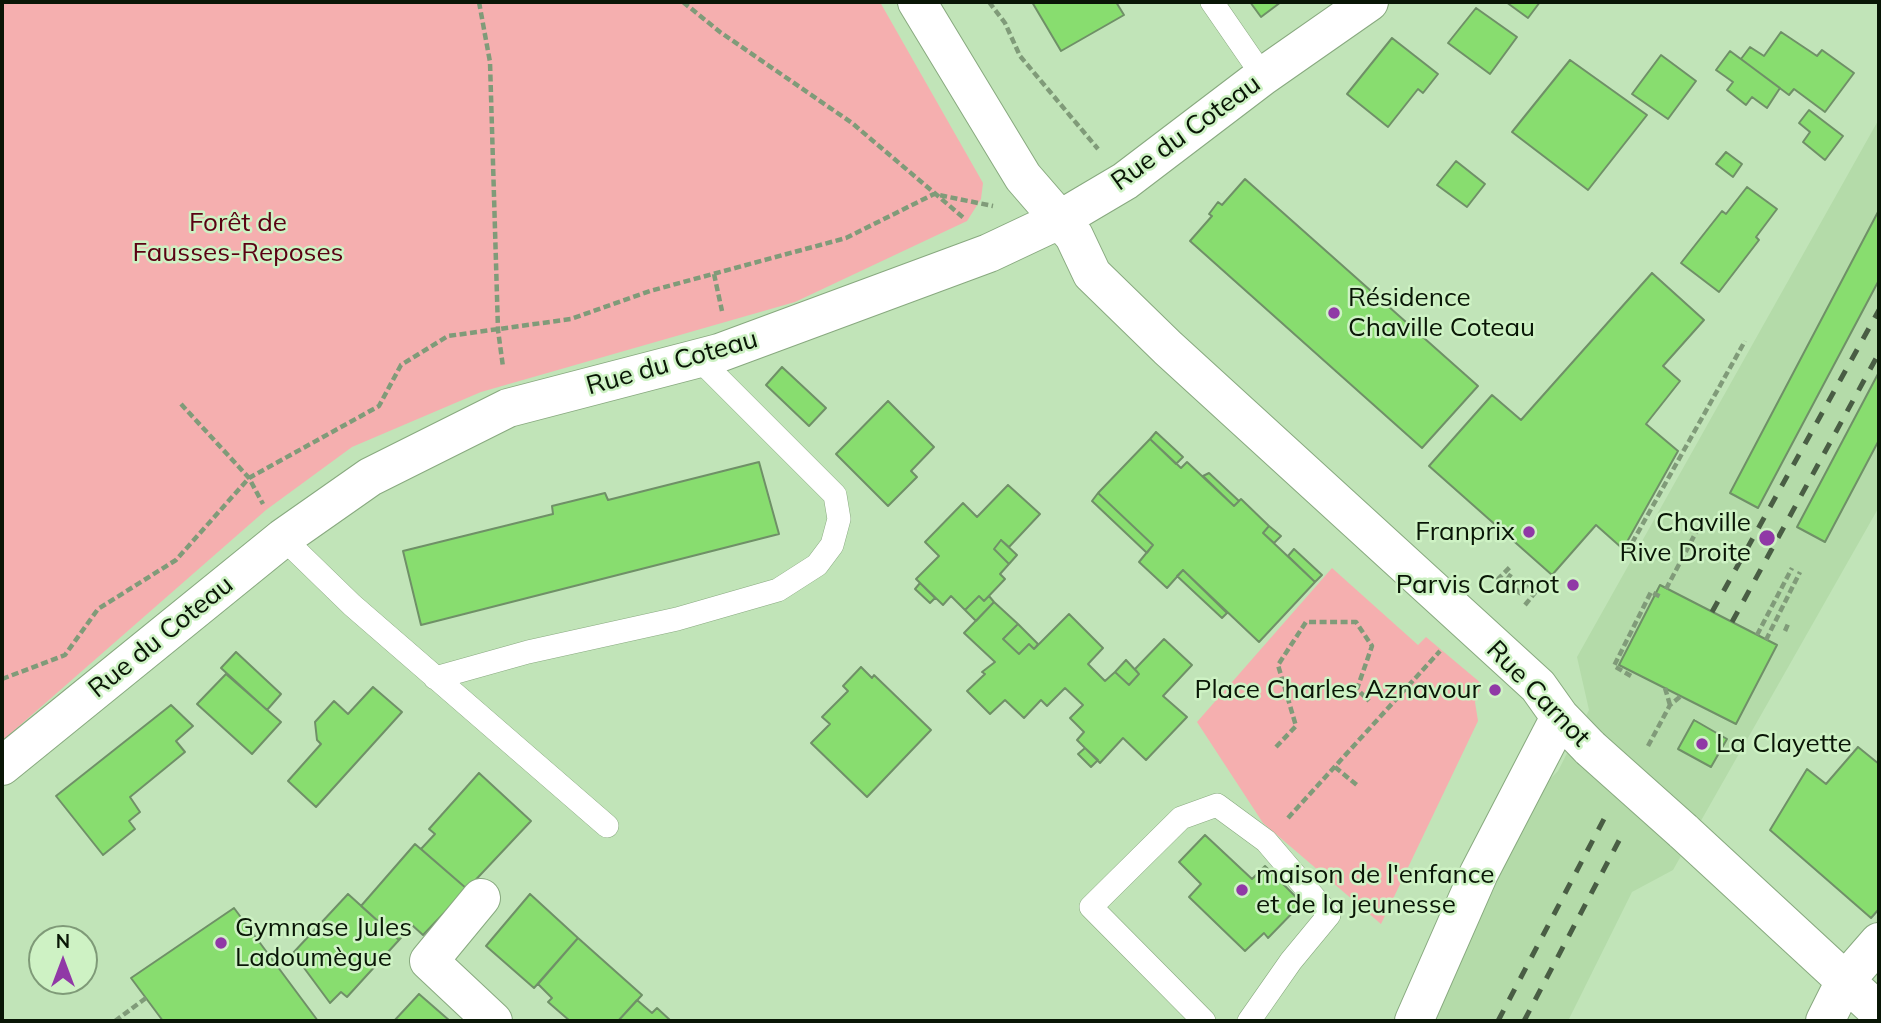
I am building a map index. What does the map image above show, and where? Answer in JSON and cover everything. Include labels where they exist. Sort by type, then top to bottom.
[{"type":"street","name":"Rue Carnot","points":[[917,2],[1023,177],[1073,236],[1093,274],[1117,300],[1538,686],[1560,717],[1590,748],[1879,1012]]},
{"type":"street","name":"Rue du Coteau","points":[[2,766],[275,524],[508,408],[699,359],[989,253],[1059,220],[1125,181],[1263,76],[1369,2]]},
{"type":"street","points":[[1414,1021],[1484,861],[1560,717]]},
{"type":"street","points":[[481,898],[429,961],[493,1021]]},
{"type":"street","points":[[1825,1021],[1845,981],[1879,942]]},
{"type":"lane","points":[[1212,2],[1263,76]]},
{"type":"lane","points":[[435,678],[528,652],[677,619],[778,590],[817,565],[832,545],[839,519],[835,495],[699,359]]},
{"type":"lane","points":[[275,524],[435,678],[607,826]]},
{"type":"lane","points":[[1204,1021],[1091,907],[1181,818],[1217,805],[1266,841],[1329,915],[1291,961],[1249,1021]]},
{"type":"path","points":[[479,2],[490,62],[498,331],[504,371]]},
{"type":"path","points":[[2,679],[65,654],[98,609],[176,559],[249,478],[379,406],[401,365],[448,336],[570,319],[650,291],[846,238],[934,194],[852,123],[720,32],[683,2]]},
{"type":"path","points":[[989,2],[1005,23],[1020,56],[1125,181]]},
{"type":"path","points":[[714,274],[724,322]]},
{"type":"path","points":[[1627,552],[1745,341]]},
{"type":"path","points":[[181,404],[249,478],[275,524]]},
{"type":"path","points":[[1666,589],[1702,521]]},
{"type":"path","points":[[1497,580],[1511,566]]},
{"type":"path","points":[[1757,635],[1792,568]]},
{"type":"path","points":[[1766,640],[1800,572]]},
{"type":"path","points":[[1511,574],[1506,581],[1520,593],[1530,582]]},
{"type":"path","points":[[1525,605],[1538,589]]},
{"type":"path","points":[[1631,676],[1614,666],[1651,592],[1661,597]]},
{"type":"path","points":[[1266,841],[1465,620]]},
{"type":"path","points":[[1276,747],[1296,726],[1278,665],[1306,622],[1356,622],[1372,646],[1357,689],[1369,701]]},
{"type":"path","points":[[1785,631],[1788,624]]},
{"type":"path","points":[[1665,688],[1670,705]]},
{"type":"path","points":[[1642,756],[1670,705],[1681,696]]},
{"type":"path","points":[[1335,767],[1357,786]]},
{"type":"path","points":[[115,1021],[146,998]]},
{"type":"shaded area","points":[[1879,119],[1879,507],[1673,870],[1632,892],[1568,1021],[1427,1021],[1524,805],[1558,771],[1589,710],[1577,657]]},
{"type":"green space","name":"Forêt de Fausses-Reposes","points":[[2,2],[880,2],[983,183],[981,199],[967,221],[795,302],[481,392],[352,447],[266,510],[2,741]]},
{"type":"green space","points":[[1332,568],[1418,645],[1426,637],[1482,684],[1475,702],[1478,721],[1381,924],[1263,823],[1197,722]]},
{"type":"building","points":[[1032,2],[1116,2],[1124,15],[1061,51]]},
{"type":"building","points":[[1250,2],[1281,2],[1261,17]]},
{"type":"building","points":[[1506,2],[1540,2],[1528,18]]},
{"type":"building","points":[[1476,8],[1517,37],[1490,74],[1448,43]]},
{"type":"building","points":[[1781,32],[1817,56],[1822,50],[1854,73],[1825,112],[1794,89],[1789,95],[1741,59],[1750,47],[1764,56]]},
{"type":"building","points":[[1392,38],[1438,74],[1423,93],[1418,89],[1388,127],[1347,94]]},
{"type":"building","points":[[1730,51],[1780,88],[1767,108],[1752,97],[1746,105],[1727,90],[1733,82],[1716,70]]},
{"type":"building","points":[[1661,55],[1696,81],[1668,119],[1632,94]]},
{"type":"building","points":[[1570,60],[1647,115],[1588,190],[1512,132]]},
{"type":"building","points":[[1809,110],[1843,136],[1825,160],[1803,142],[1810,132],[1799,123]]},
{"type":"building","points":[[1726,152],[1742,164],[1733,177],[1716,164]]},
{"type":"building","points":[[1456,161],[1485,184],[1467,207],[1437,185]]},
{"type":"building","name":"Résidence Chaville Coteau","points":[[1245,179],[1478,386],[1422,448],[1190,241],[1212,216],[1209,214],[1218,202],[1222,205]]},
{"type":"building","points":[[1747,187],[1777,209],[1756,237],[1759,240],[1719,292],[1681,263],[1722,211],[1726,214]]},
{"type":"building","points":[[1879,210],[1879,280],[1758,508],[1730,493]]},
{"type":"building","points":[[1652,273],[1704,320],[1663,366],[1680,381],[1646,424],[1678,451],[1623,549],[1596,525],[1552,575],[1429,466],[1492,395],[1521,420]]},
{"type":"building","points":[[782,367],[826,408],[809,426],[766,385]]},
{"type":"building","points":[[1879,372],[1879,440],[1825,542],[1797,527]]},
{"type":"building","points":[[888,401],[934,447],[911,471],[917,477],[888,506],[836,454]]},
{"type":"building","points":[[1156,432],[1183,457],[1176,464],[1150,439]]},
{"type":"building","points":[[1150,439],[1181,468],[1187,462],[1234,506],[1241,499],[1269,526],[1263,533],[1315,582],[1259,642],[1183,570],[1167,588],[1139,562],[1153,545],[1098,493]]},
{"type":"building","points":[[759,462],[779,534],[421,625],[403,551],[553,514],[552,506],[605,493],[608,500]]},
{"type":"building","points":[[1209,473],[1239,501],[1234,506],[1203,476]]},
{"type":"building","points":[[1008,485],[1040,514],[1009,547],[1001,540],[994,549],[1009,564],[1000,574],[1005,579],[984,601],[979,596],[965,610],[951,596],[943,605],[916,579],[939,556],[925,542],[963,503],[977,517]]},
{"type":"building","points":[[1098,493],[1153,545],[1147,553],[1092,501]]},
{"type":"building","points":[[1269,526],[1281,536],[1274,543],[1263,533]]},
{"type":"building","points":[[1001,540],[1017,555],[1009,564],[994,549]]},
{"type":"building","points":[[1294,549],[1322,575],[1315,582],[1288,556]]},
{"type":"building","points":[[1183,570],[1227,613],[1222,618],[1177,576]]},
{"type":"building","points":[[920,583],[935,598],[930,603],[915,589]]},
{"type":"building","name":"Chaville Rive Droite","points":[[1660,585],[1777,645],[1736,724],[1619,665]]},
{"type":"building","points":[[979,596],[984,601],[989,596],[994,602],[976,621],[965,610]]},
{"type":"building","points":[[994,602],[1018,624],[1003,639],[1019,654],[1029,644],[1034,649],[1069,614],[1103,648],[1088,664],[1105,681],[1115,672],[1129,685],[1139,674],[1135,669],[1164,639],[1192,665],[1163,696],[1187,717],[1146,760],[1123,738],[1100,763],[1077,740],[1084,732],[1070,718],[1083,705],[1065,688],[1047,706],[1041,700],[1024,718],[1005,700],[990,714],[967,691],[985,674],[982,672],[995,662],[964,633]]},
{"type":"building","points":[[1018,624],[1038,644],[1034,649],[1029,644],[1019,654],[1003,639]]},
{"type":"building","points":[[236,652],[281,694],[267,710],[221,668]]},
{"type":"building","points":[[1126,660],[1139,674],[1129,685],[1115,672]]},
{"type":"building","points":[[861,667],[872,678],[874,675],[931,730],[867,797],[811,743],[830,724],[822,717],[848,691],[843,686]]},
{"type":"building","points":[[226,674],[281,722],[252,754],[197,704]]},
{"type":"building","points":[[373,687],[402,712],[316,807],[288,781],[321,744],[317,740],[315,722],[334,701],[348,714]]},
{"type":"building","points":[[171,705],[193,726],[176,741],[185,752],[130,797],[140,812],[129,821],[135,829],[103,855],[56,796]]},
{"type":"building","name":"La Clayette","points":[[1694,720],[1727,739],[1711,767],[1678,749]]},
{"type":"building","points":[[1858,747],[1879,764],[1879,909],[1871,918],[1770,830],[1807,769],[1826,784]]},
{"type":"building","points":[[1085,748],[1098,760],[1091,767],[1078,754]]},
{"type":"building","points":[[479,773],[531,821],[467,889],[421,849],[435,834],[429,829]]},
{"type":"building","name":"maison de l'enfance et de la jeunesse","points":[[1205,835],[1252,879],[1265,866],[1302,903],[1268,938],[1264,933],[1245,951],[1189,897],[1201,884],[1179,862]]},
{"type":"building","points":[[415,844],[467,889],[423,935],[412,925],[399,940],[361,906]]},
{"type":"building","points":[[348,894],[399,940],[347,997],[341,992],[330,1003],[293,953]]},
{"type":"building","points":[[530,894],[578,938],[534,988],[486,946]]},
{"type":"building","name":"Gymnase Jules Ladoumègue","points":[[234,908],[318,1021],[163,1021],[131,978]]},
{"type":"building","points":[[578,938],[642,995],[618,1021],[570,1021],[548,1002],[552,998],[538,984]]},
{"type":"building","points":[[419,994],[450,1021],[394,1021]]},
{"type":"building","points":[[637,1000],[652,1013],[657,1008],[671,1021],[618,1021]]},
{"type":"railway","points":[[1712,612],[1879,310]]},
{"type":"railway","points":[[1732,622],[1879,353]]},
{"type":"railway","points":[[1498,1021],[1605,817]]},
{"type":"railway","points":[[1524,1021],[1623,833]]},
{"type":"place","name":"Résidence Chaville Coteau","points":[[1334,313]]},
{"type":"place","name":"Franprix","points":[[1529,532]]},
{"type":"place","name":"Chaville Rive Droite","points":[[1767,538]]},
{"type":"place","name":"Parvis Carnot","points":[[1573,585]]},
{"type":"place","name":"Place Charles Aznavour","points":[[1495,690]]},
{"type":"place","name":"La Clayette","points":[[1702,744]]},
{"type":"place","name":"maison de l'enfance et de la jeunesse","points":[[1242,890]]},
{"type":"place","name":"Gymnase Jules Ladoumègue","points":[[221,943]]}]
